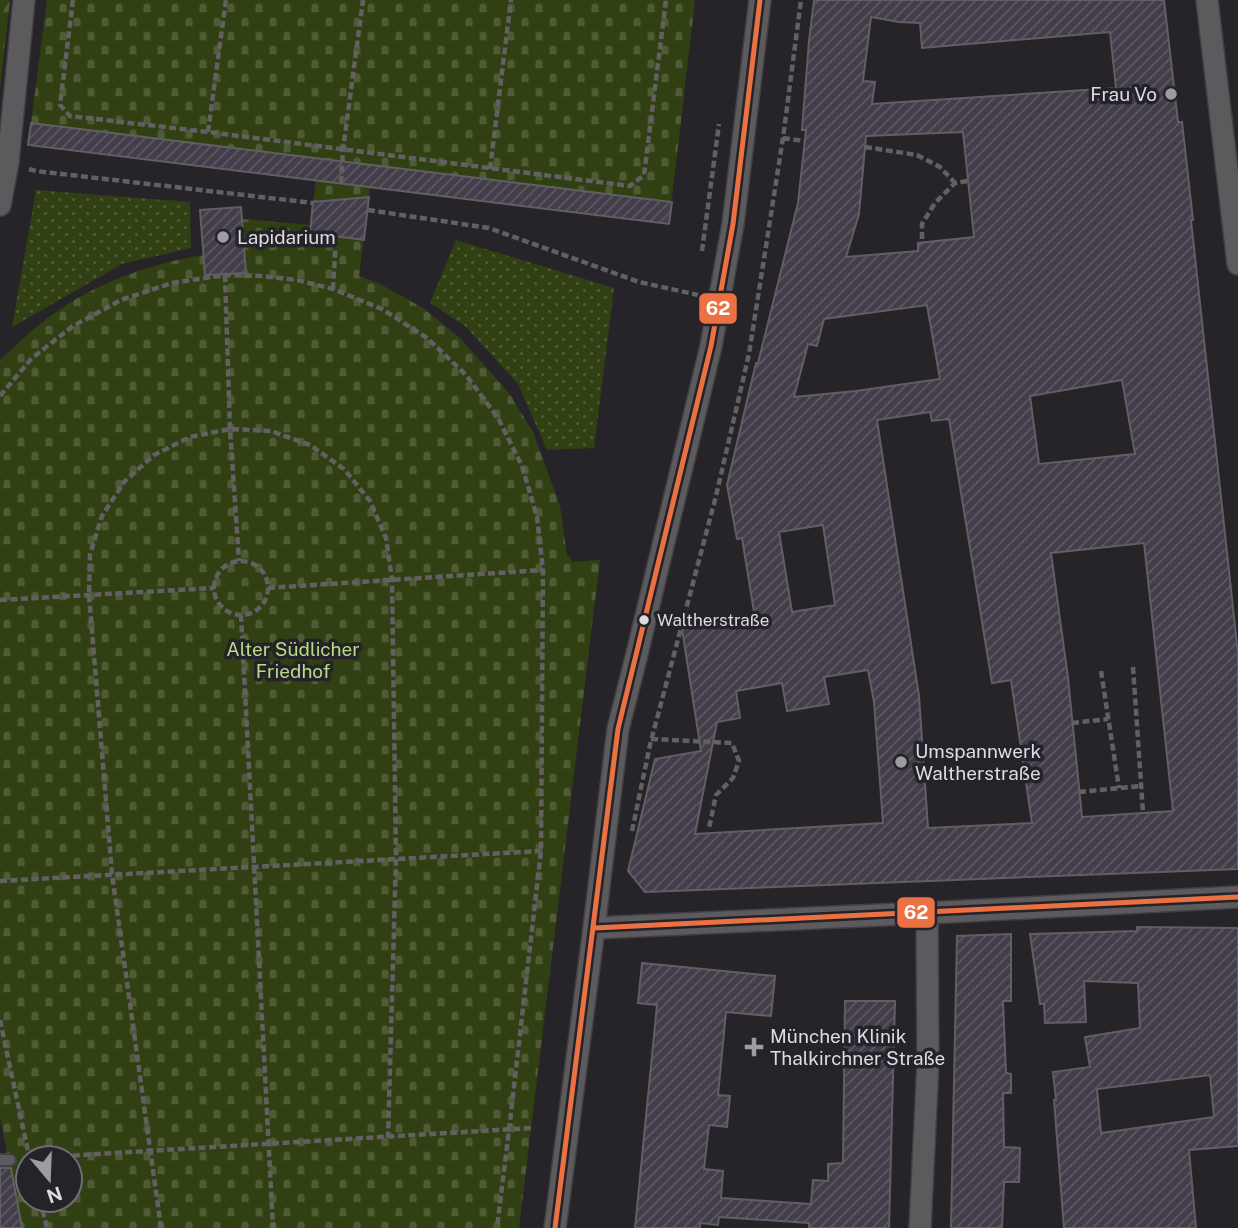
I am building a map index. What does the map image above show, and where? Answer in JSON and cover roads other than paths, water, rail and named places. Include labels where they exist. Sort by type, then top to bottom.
[{"type":"street","points":[[0,205],[8,162],[24,0]]},
{"type":"street","points":[[555,1228],[618,729],[711,346],[733,224],[760,0]]},
{"type":"street","points":[[1207,0],[1238,264]]},
{"type":"street","points":[[594,928],[1238,897]]},
{"type":"street","points":[[920,1228],[928,1062],[927,913]]},
{"type":"place","name":"Frau Vo","points":[[1171,94]]},
{"type":"place","name":"Lapidarium","points":[[223,237]]},
{"type":"place","name":"Waltherstraße","points":[[644,620]]},
{"type":"place","name":"Umspannwerk Waltherstraße","points":[[901,762]]},
{"type":"place","name":"München Klinik Thalkirchner Straße","points":[[754,1047]]},
{"type":"park label","name":"Alter Südlicher Friedhof","points":[[293,660]]}]
